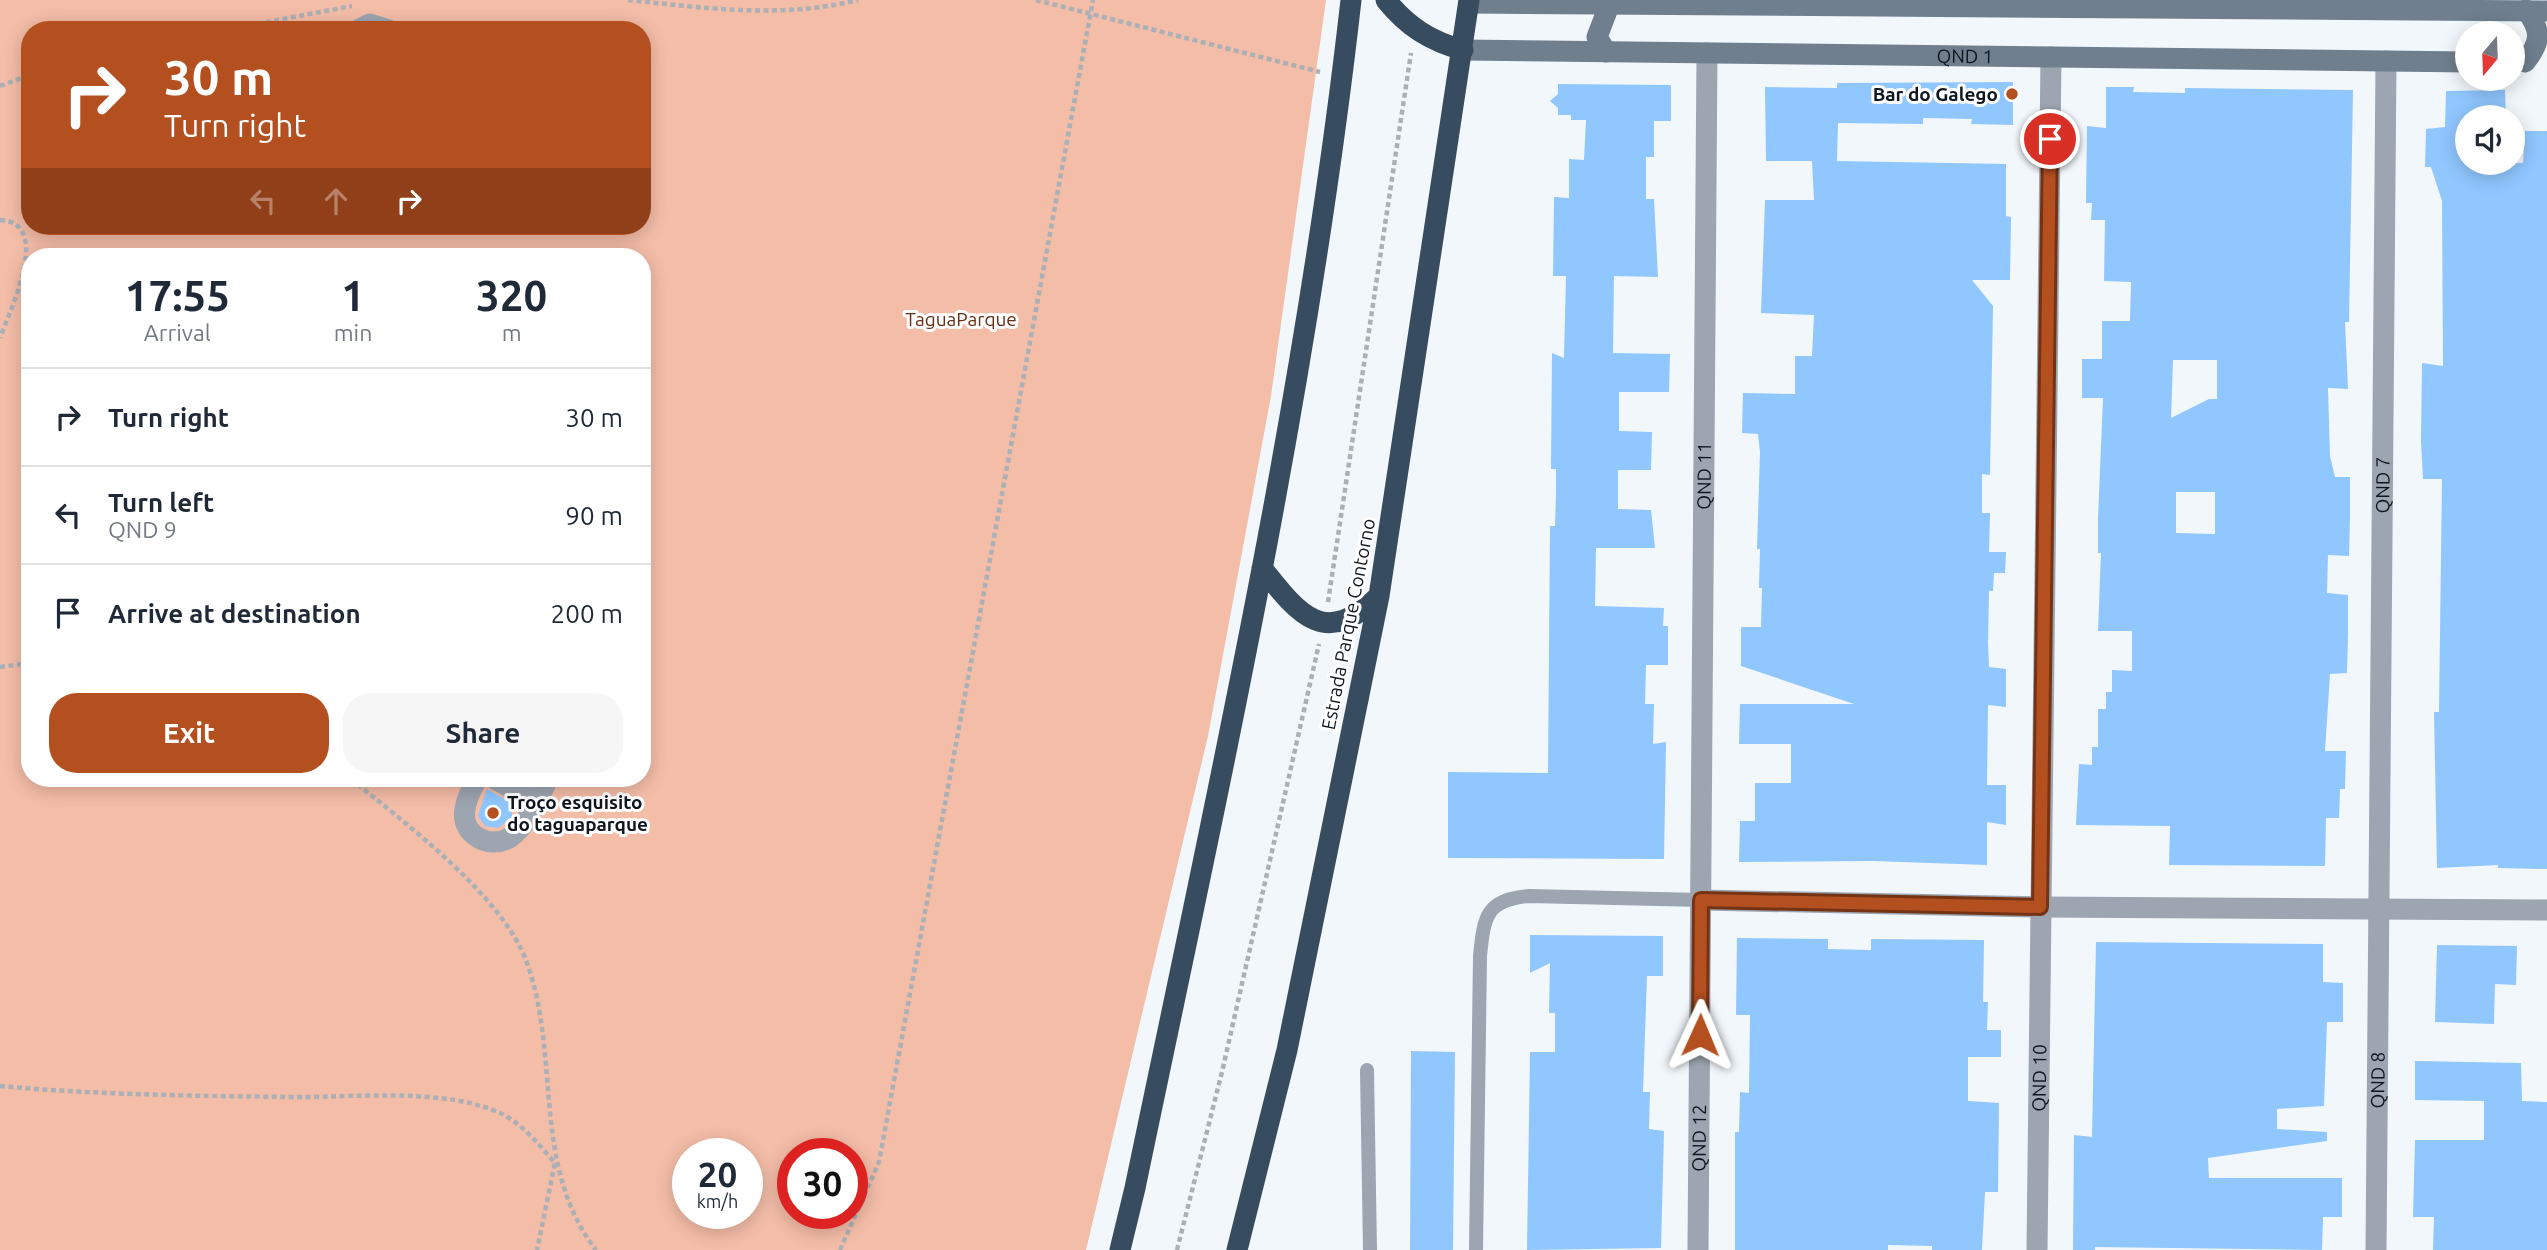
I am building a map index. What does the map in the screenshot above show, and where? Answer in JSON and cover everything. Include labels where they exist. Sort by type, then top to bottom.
[{"type":"highway","points":[[1120,1250],[1262,568],[1294,387],[1342,78],[1351,0]]},
{"type":"highway","points":[[1386,0],[1417,32],[1440,44],[1463,50]]},
{"type":"highway","name":"Estrada Parque Contorno","points":[[1237,1250],[1287,1050],[1379,596],[1469,1]]},
{"type":"highway","points":[[1262,568],[1298,610],[1324,621],[1352,619],[1379,596]]},
{"type":"main road","points":[[1469,1],[2396,5],[2536,10],[2539,30],[2537,46],[2525,57]]},
{"type":"main road","points":[[1606,52],[1597,37],[1615,2]]},
{"type":"main road","name":"QND 1","points":[[1463,50],[2455,62]]},
{"type":"main road","points":[[2525,62],[2547,63]]},
{"type":"street","name":"QND 11","points":[[1701,900],[1707,53]]},
{"type":"street","name":"QND 10","points":[[2037,1250],[2052,57]]},
{"type":"street","name":"QND 7","points":[[2380,909],[2386,61]]},
{"type":"street","points":[[474,787],[464,812],[468,828],[481,841],[496,842],[510,838],[544,787]]},
{"type":"street","points":[[509,787],[536,802]]},
{"type":"street","points":[[1701,900],[2040,907],[2547,910]]},
{"type":"street","name":"QND 12","points":[[1698,1250],[1701,900]]},
{"type":"street","name":"QND 8","points":[[2376,1250],[2380,909]]},
{"type":"lane","points":[[1476,1250],[1480,956],[1484,925],[1492,909],[1503,900],[1529,896],[1701,900]]},
{"type":"lane","points":[[1367,1070],[1370,1250]]},
{"type":"path","points":[[628,0],[754,13],[824,8],[858,0]]},
{"type":"path","points":[[1036,0],[1342,78]]},
{"type":"path","points":[[840,1250],[878,1162],[1093,0]]},
{"type":"path","points":[[272,21],[362,4]]},
{"type":"path","points":[[0,86],[21,78]]},
{"type":"path","points":[[0,220],[15,223],[21,229]]},
{"type":"path","points":[[0,338],[21,275]]},
{"type":"path","points":[[0,667],[21,664]]},
{"type":"path","points":[[361,787],[408,825],[486,900],[512,932],[527,961],[536,995],[555,1163],[583,1233],[596,1250]]},
{"type":"path","points":[[0,1086],[132,1094],[447,1100],[501,1114],[536,1141],[555,1163]]},
{"type":"path","points":[[537,1250],[555,1163]]},
{"type":"green space","name":"TaguaParque","points":[[0,0],[1326,0],[1271,396],[1208,736],[1086,1250],[0,1250]]},
{"type":"building","points":[[2013,82],[2013,125],[1971,124],[1972,119],[1923,118],[1923,124],[1838,123],[1837,161],[2006,164],[2006,216],[2011,217],[2010,280],[1972,280],[1993,306],[1990,475],[1982,474],[1982,513],[1990,513],[1989,552],[2006,552],[2005,573],[1994,573],[1993,591],[1989,591],[1988,643],[1989,667],[2006,669],[2006,707],[1988,705],[1987,785],[2006,785],[2006,825],[1987,822],[1987,865],[1873,861],[1739,862],[1740,821],[1755,821],[1755,783],[1791,783],[1791,744],[1739,744],[1740,704],[1854,704],[1741,666],[1741,627],[1761,627],[1762,588],[1759,588],[1760,549],[1757,549],[1760,452],[1758,434],[1742,433],[1743,393],[1795,394],[1795,356],[1812,356],[1814,315],[1761,313],[1765,200],[1814,200],[1812,161],[1766,161],[1765,87],[1837,88],[1837,83]]},
{"type":"building","points":[[1558,84],[1671,85],[1671,121],[1654,121],[1654,157],[1646,157],[1646,199],[1654,199],[1658,277],[1614,276],[1613,353],[1670,354],[1669,392],[1619,392],[1619,431],[1652,432],[1651,470],[1618,470],[1618,509],[1651,510],[1655,548],[1596,548],[1595,606],[1664,608],[1663,626],[1668,626],[1668,665],[1646,665],[1645,704],[1654,704],[1653,744],[1666,742],[1664,859],[1448,858],[1448,772],[1548,773],[1550,526],[1555,526],[1556,494],[1556,469],[1551,469],[1552,353],[1564,358],[1566,276],[1553,276],[1554,197],[1569,198],[1569,159],[1584,160],[1586,120],[1571,120],[1571,115],[1558,115],[1558,108],[1550,101],[1558,94]]},
{"type":"building","points":[[2106,87],[2134,87],[2133,92],[2185,93],[2185,88],[2353,90],[2349,322],[2345,322],[2348,389],[2328,388],[2330,456],[2335,477],[2350,477],[2350,517],[2349,556],[2328,555],[2327,593],[2348,595],[2348,634],[2347,673],[2330,674],[2325,751],[2346,751],[2345,789],[2340,789],[2339,818],[2326,818],[2325,866],[2169,865],[2170,826],[2076,825],[2079,764],[2092,765],[2092,747],[2098,747],[2098,709],[2106,709],[2106,692],[2112,692],[2112,670],[2132,671],[2132,631],[2098,631],[2101,553],[2098,553],[2098,518],[2103,398],[2082,398],[2082,359],[2102,359],[2102,321],[2130,321],[2131,282],[2104,281],[2105,220],[2091,220],[2092,203],[2086,203],[2087,126],[2106,128]],"holes":[[[2173,360],[2217,360],[2217,399],[2209,399],[2171,418]],[[2176,492],[2215,492],[2215,534],[2176,533]]]},
{"type":"building","points":[[2446,91],[2505,91],[2506,105],[2455,105],[2455,175],[2525,175],[2525,131],[2547,131],[2547,869],[2498,868],[2498,865],[2437,868],[2434,712],[2439,712],[2442,479],[2423,479],[2421,441],[2422,363],[2443,366],[2442,201],[2431,167],[2425,167],[2426,129],[2445,127]]},
{"type":"building","points":[[487,789],[510,802],[512,807],[512,817],[498,828],[485,826],[478,816]]},
{"type":"building","points":[[1530,935],[1663,936],[1663,976],[1647,976],[1643,1092],[1650,1092],[1649,1129],[1664,1131],[1661,1248],[1527,1250],[1530,1052],[1555,1052],[1555,1013],[1549,1013],[1550,963],[1530,973]]},
{"type":"building","points":[[1737,938],[1828,939],[1828,949],[1871,950],[1871,939],[1984,940],[1983,1002],[1988,1002],[1987,1030],[2001,1030],[2001,1057],[1968,1057],[1968,1101],[1999,1103],[1998,1192],[1985,1192],[1982,1250],[1932,1250],[1932,1246],[1888,1245],[1888,1250],[1735,1250],[1735,1132],[1739,1132],[1740,1092],[1749,1093],[1750,1015],[1736,1015]]},
{"type":"building","points":[[2096,942],[2323,944],[2323,982],[2343,983],[2343,1022],[2327,1022],[2324,1106],[2277,1109],[2277,1129],[2327,1132],[2327,1141],[2208,1158],[2209,1178],[2342,1178],[2342,1217],[2323,1217],[2322,1250],[2095,1247],[2095,1250],[2073,1250],[2074,1135],[2092,1137]]},
{"type":"building","points":[[2437,945],[2517,946],[2516,985],[2495,984],[2494,1024],[2435,1022]]},
{"type":"building","points":[[1411,1051],[1455,1052],[1453,1250],[1410,1250]]},
{"type":"building","points":[[2415,1061],[2521,1063],[2522,1101],[2547,1102],[2547,1250],[2433,1250],[2434,1217],[2413,1217],[2415,1140],[2484,1140],[2484,1101],[2415,1100]]},
{"type":"place","name":"Bar do Galego","points":[[2012,94]]},
{"type":"place","name":"Troço esquisito do taguaparque","points":[[493,813]]},
{"type":"route","points":[[1700,1035],[1701,900],[2040,907],[2050,139]]}]
